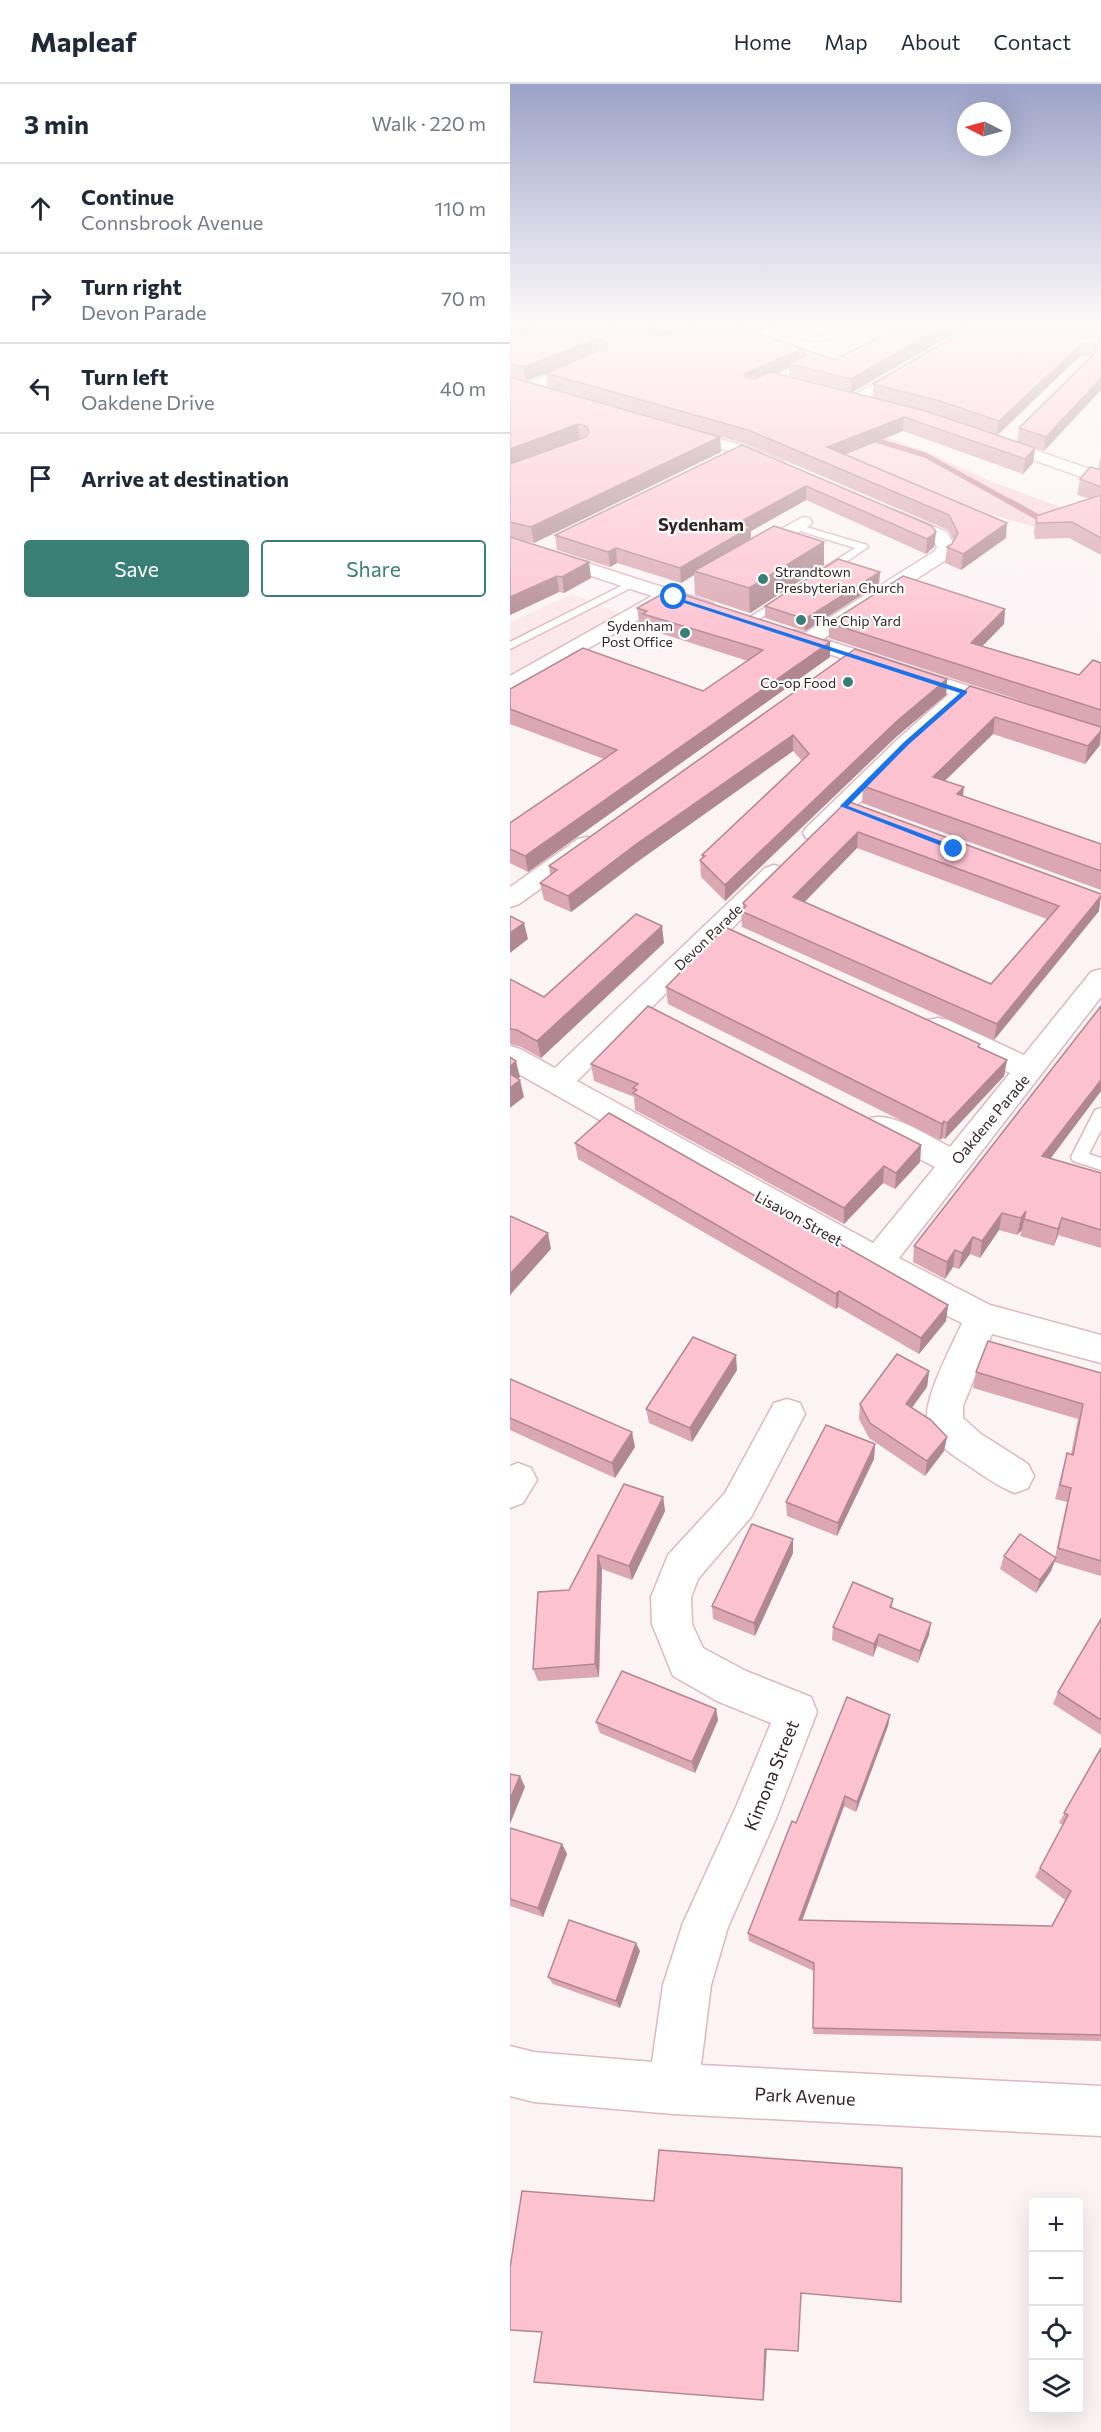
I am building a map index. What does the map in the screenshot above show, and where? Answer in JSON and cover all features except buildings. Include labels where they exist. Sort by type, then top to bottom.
[{"type":"street","points":[[682,433],[742,450],[791,470]]},
{"type":"street","points":[[1001,443],[1014,433]]},
{"type":"street","points":[[973,434],[1101,479]]},
{"type":"street","points":[[723,460],[742,450]]},
{"type":"street","points":[[807,640],[923,567],[942,554],[946,547],[941,536],[874,507]]},
{"type":"street","points":[[733,563],[805,526]]},
{"type":"street","points":[[510,543],[543,547],[632,584],[1021,711]]},
{"type":"street","points":[[510,685],[692,586]]},
{"type":"street","points":[[830,669],[850,655]]},
{"type":"street","name":"Devon Parade","points":[[557,1083],[651,1009],[730,933],[797,851],[853,810],[906,744],[964,692]]},
{"type":"street","points":[[510,899],[604,832]]},
{"type":"street","name":"Oakdene Parade","points":[[878,1261],[1101,978]]},
{"type":"street","points":[[911,1015],[1030,1070]]},
{"type":"street","name":"Lisavon Street","points":[[510,1056],[982,1317],[1101,1349]]},
{"type":"street","points":[[862,1116],[954,1162]]},
{"type":"street","points":[[982,1317],[945,1406],[945,1425],[968,1446],[1015,1476]]},
{"type":"street","name":"Kimona Street","points":[[672,2089],[687,1985],[706,1923],[753,1821],[796,1712],[732,1686],[688,1662],[672,1624],[671,1597],[682,1568],[738,1505],[787,1414]]},
{"type":"street","name":"Park Avenue","points":[[510,2071],[534,2077],[672,2089],[1101,2111]]},
{"type":"lane","points":[[805,526],[863,547],[815,578]]},
{"type":"lane","points":[[510,646],[632,584]]},
{"type":"lane","points":[[749,621],[796,590]]},
{"type":"lane","points":[[1101,1114],[1079,1157],[1101,1164]]},
{"type":"shaded area","points":[[785,433],[872,433],[930,453],[990,481],[1063,508],[1036,527],[993,515],[980,517]]},
{"type":"shaded area","points":[[571,594],[620,613],[510,674],[510,623]]},
{"type":"waterway","points":[[865,437],[925,455],[1012,503]]},
{"type":"waterway","points":[[1009,501],[1048,523]]},
{"type":"place","name":"Strandtown Presbyterian Church","points":[[763,579]]},
{"type":"place","name":"The Chip Yard","points":[[801,620]]},
{"type":"place","name":"Sydenham Post Office","points":[[685,633]]},
{"type":"place","name":"Co-op Food","points":[[848,682]]},
{"type":"district","name":"Sydenham","points":[[701,524]]},
{"type":"route","points":[[674,597],[964,692],[906,744],[843,806],[954,849]]}]
